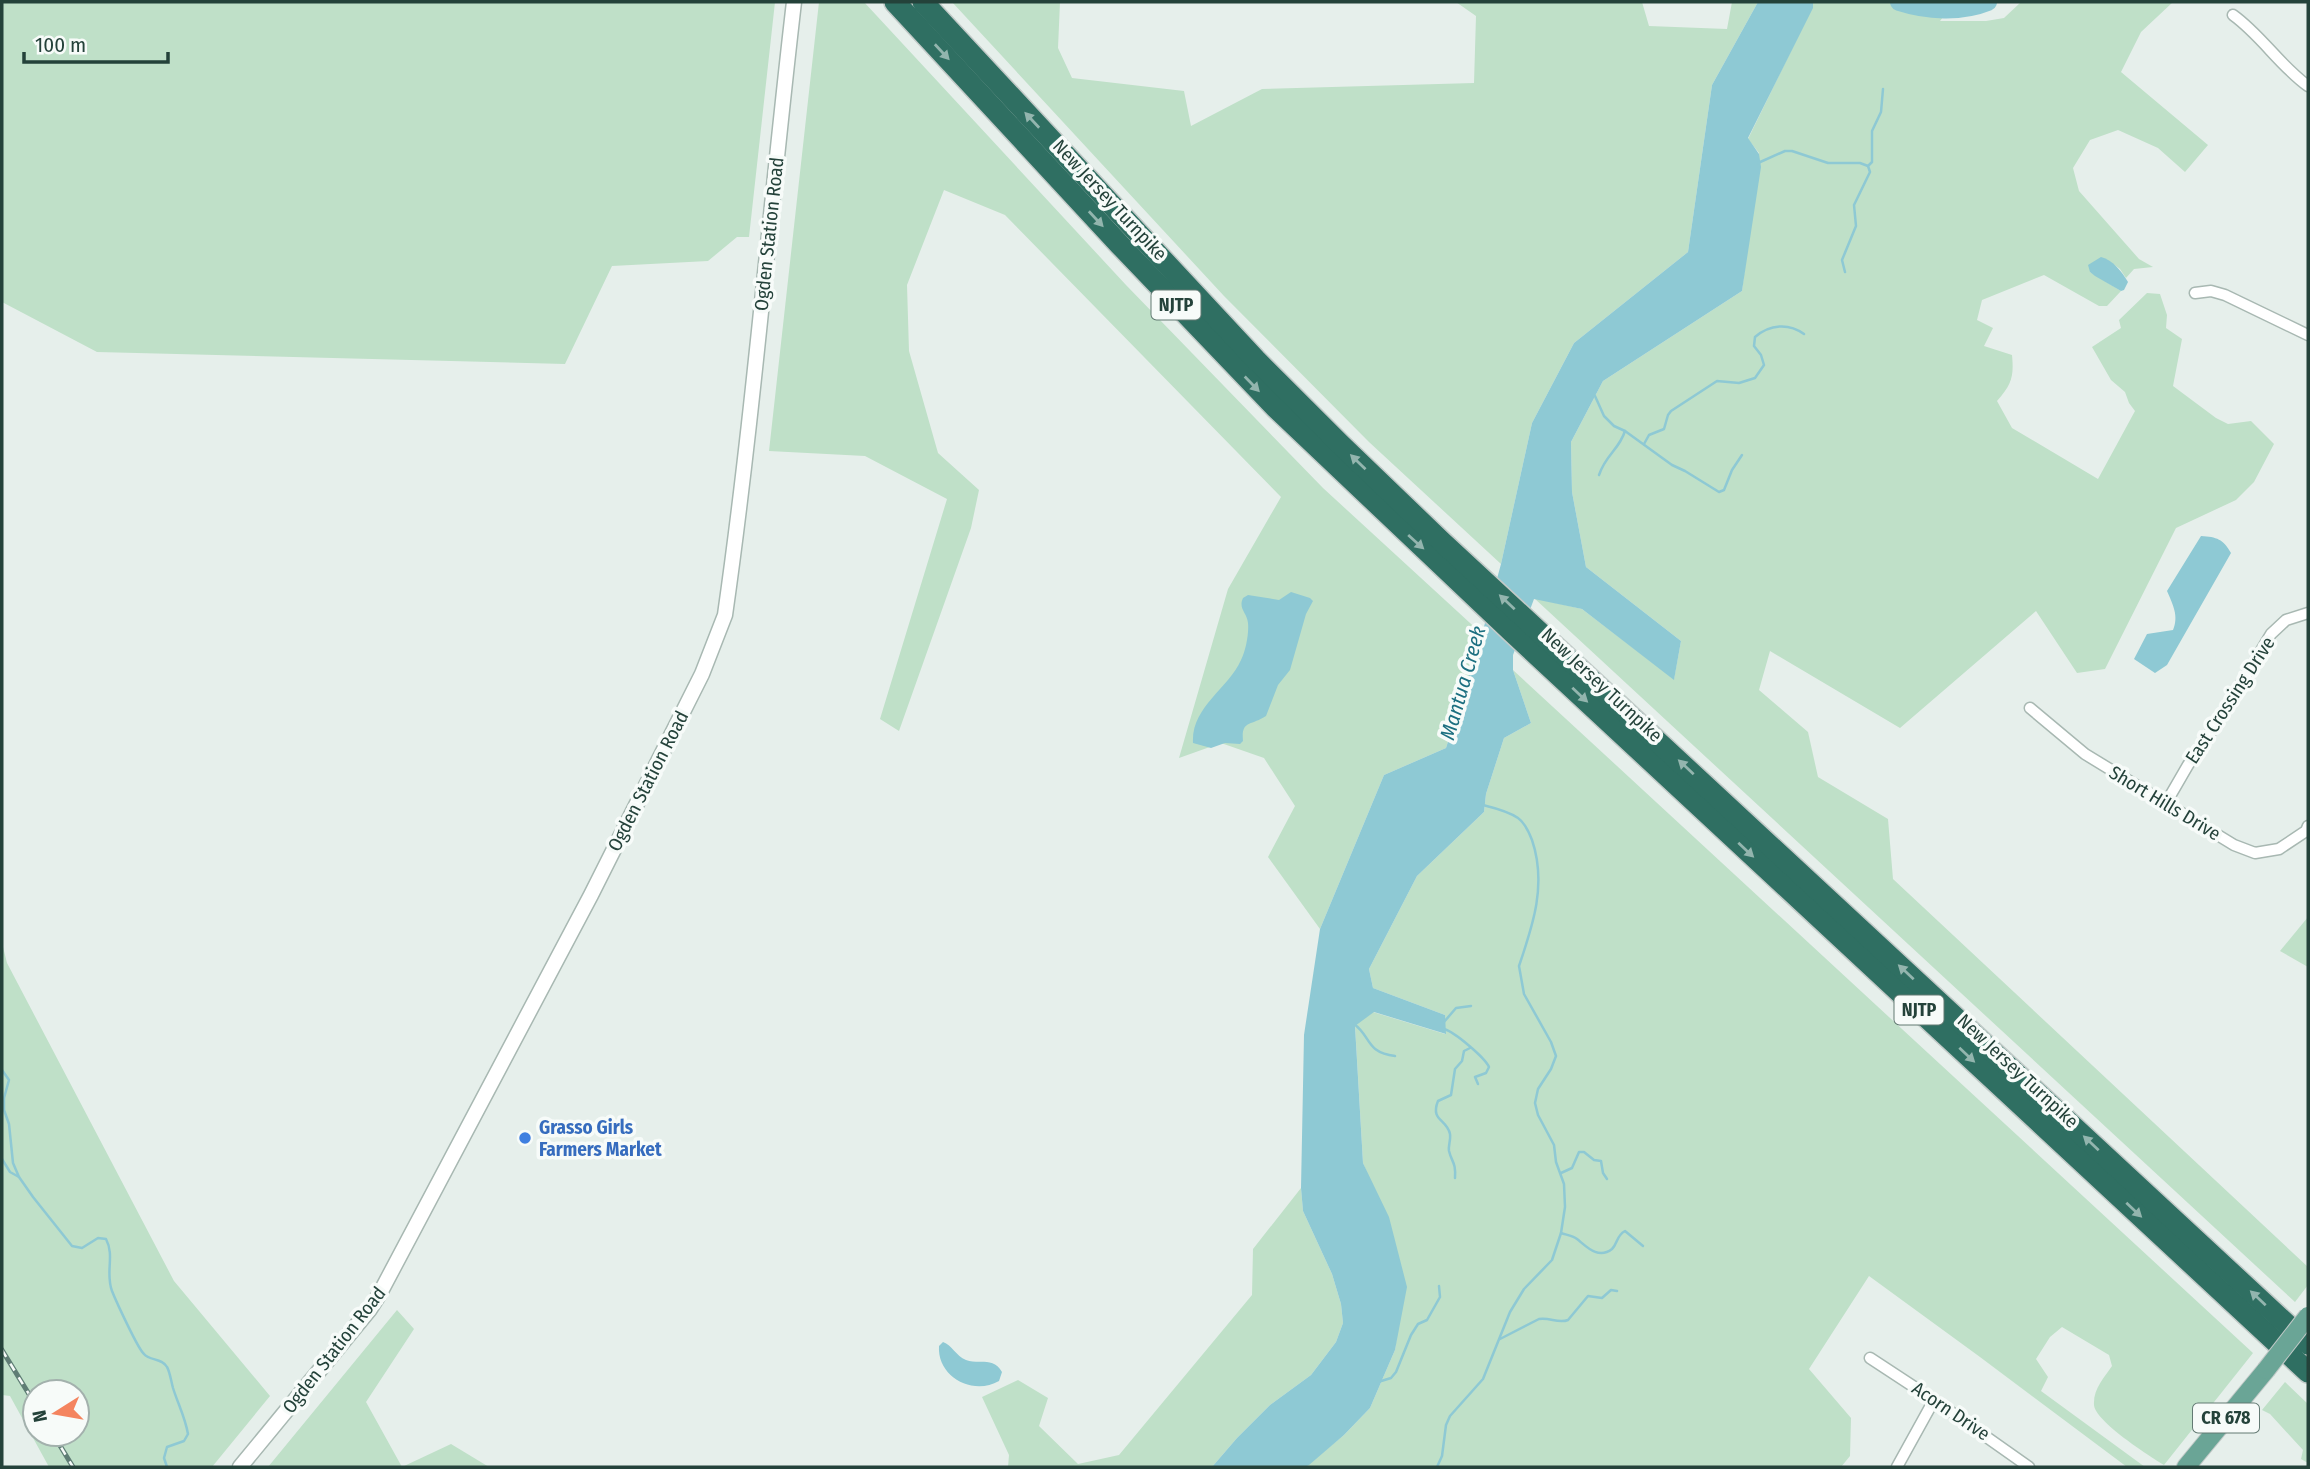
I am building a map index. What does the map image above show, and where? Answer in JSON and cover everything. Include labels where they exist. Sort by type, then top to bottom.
[{"type":"highway","name":"New Jersey Turnpike","points":[[895,2],[1240,372],[1355,484],[1475,585],[2308,1344]]},
{"type":"highway","name":"New Jersey Turnpike","points":[[923,2],[1256,360],[1475,585]]},
{"type":"highway","name":"New Jersey Turnpike","points":[[1533,638],[2308,1372]]},
{"type":"main road","name":"CR 678","points":[[2186,1467],[2308,1317]]},
{"type":"street","name":"Ogden Station Road","points":[[240,1467],[379,1295],[591,895],[702,674],[722,628],[746,460],[794,2]]},
{"type":"street","points":[[2233,15],[2253,30],[2289,72],[2308,86]]},
{"type":"street","points":[[2195,293],[2211,291],[2225,295],[2308,335]]},
{"type":"street","name":"East Crossing Drive","points":[[2166,803],[2272,634],[2286,620],[2308,613]]},
{"type":"street","name":"Short Hills Drive","points":[[2030,708],[2085,754],[2234,845],[2255,853],[2279,849],[2306,831],[2308,826]]},
{"type":"street","name":"Acorn Drive","points":[[1870,1358],[2029,1467]]},
{"type":"street","points":[[1897,1467],[1934,1400]]},
{"type":"green space","points":[[2,2],[775,2],[749,237],[737,237],[708,261],[612,266],[565,364],[97,352],[2,302]]},
{"type":"green space","points":[[819,2],[864,2],[1126,285],[1323,488],[1482,634],[1446,748],[1384,775],[1320,929],[1268,857],[1295,806],[1264,758],[1221,743],[1179,758],[1228,589],[1281,497],[1005,215],[944,190],[907,285],[909,351],[938,453],[979,490],[971,528],[899,731],[880,719],[947,499],[865,456],[769,451]]},
{"type":"green space","points":[[952,2],[1060,2],[1058,48],[1072,78],[1184,91],[1191,126],[1262,89],[1474,83],[1476,16],[1456,2],[1642,2],[1649,26],[1727,29],[1732,2],[1758,2],[1712,85],[1688,252],[1574,343],[1532,423],[1501,564],[1369,442],[1224,296]]},
{"type":"green space","points":[[1813,2],[1955,2],[1940,21],[1986,21],[2004,18],[2021,2],[2173,2],[2141,32],[2121,72],[2208,145],[2185,172],[2158,148],[2118,130],[2090,140],[2073,168],[2079,191],[2139,259],[2153,267],[2134,269],[2126,278],[2120,269],[2109,261],[2090,272],[2121,291],[2107,306],[2099,306],[2044,275],[1982,300],[1977,320],[1993,328],[1984,346],[2012,355],[2011,380],[1997,401],[2012,428],[2098,479],[2135,411],[2125,392],[2111,380],[2092,347],[2121,328],[2119,320],[2147,293],[2160,294],[2167,315],[2166,328],[2182,339],[2173,386],[2228,424],[2251,421],[2274,444],[2254,482],[2236,500],[2176,528],[2105,669],[2077,673],[2036,611],[1900,728],[1770,651],[1759,690],[1808,732],[1818,777],[1888,819],[1893,879],[2308,1267],[2308,1285],[2295,1302],[1534,598],[1582,609],[1674,679],[1681,641],[1586,567],[1572,492],[1571,442],[1603,381],[1742,291],[1759,153],[1748,139]]},
{"type":"green space","points":[[1513,670],[2253,1353],[2164,1465],[2124,1438],[2097,1412],[2094,1405],[2095,1394],[2112,1366],[2109,1355],[2062,1327],[2050,1337],[2036,1359],[2048,1377],[2041,1391],[2145,1467],[2127,1467],[1869,1276],[1809,1369],[1851,1418],[1850,1456],[1841,1467],[1305,1467],[1344,1435],[1370,1408],[1395,1350],[1399,1320],[1373,1187],[1363,1163],[1355,1025],[1373,1012],[1445,1034],[1445,1015],[1373,988],[1369,969],[1417,876],[1484,812],[1486,794],[1504,738],[1531,723]]},
{"type":"green space","points":[[2308,917],[2308,967],[2280,951]]},
{"type":"green space","points":[[2,943],[7,963],[174,1281],[270,1396],[212,1467],[49,1467],[39,1448],[91,1448],[91,1378],[21,1378],[21,1416],[10,1396],[2,1395]]},
{"type":"green space","points":[[1301,1188],[1303,1211],[1332,1274],[1341,1304],[1343,1323],[1336,1342],[1311,1375],[1270,1405],[1212,1467],[1008,1467],[1009,1455],[982,1397],[1018,1380],[1048,1398],[1039,1426],[1078,1464],[1119,1455],[1252,1295],[1253,1249]]},
{"type":"green space","points":[[397,1310],[414,1329],[366,1402],[402,1467],[268,1467]]},
{"type":"green space","points":[[2285,1382],[2308,1404],[2308,1463],[2301,1459],[2303,1450],[2270,1414],[2262,1410]]},
{"type":"green space","points":[[451,1444],[489,1467],[402,1467]]},
{"type":"water","points":[[1758,2],[1813,2],[1813,8],[1748,138],[1759,154],[1761,167],[1742,291],[1603,381],[1571,442],[1572,492],[1586,567],[1681,641],[1674,680],[1582,609],[1534,599],[1513,655],[1513,670],[1531,723],[1504,738],[1486,794],[1484,812],[1417,876],[1369,969],[1373,988],[1445,1015],[1446,1034],[1374,1012],[1355,1026],[1363,1163],[1389,1217],[1407,1287],[1395,1350],[1370,1408],[1309,1465],[1212,1467],[1270,1405],[1311,1375],[1336,1342],[1343,1323],[1341,1304],[1332,1274],[1303,1211],[1301,1188],[1304,1035],[1320,929],[1384,775],[1446,748],[1501,564],[1532,423],[1574,343],[1688,252],[1712,85]]},
{"type":"water","points":[[2101,257],[2123,274],[2128,282],[2124,290],[2121,291],[2090,272],[2088,265]]},
{"type":"water","points":[[2201,536],[2219,540],[2231,553],[2167,665],[2155,673],[2134,659],[2147,634],[2173,630],[2175,615],[2167,591]]},
{"type":"water","points":[[1291,592],[1313,601],[1306,614],[1290,670],[1278,685],[1266,716],[1245,726],[1240,744],[1225,743],[1211,748],[1193,743],[1198,719],[1243,656],[1248,627],[1242,605],[1243,598],[1248,595],[1279,600]]},
{"type":"water","points":[[943,1342],[966,1360],[994,1364],[1002,1372],[999,1381],[989,1385],[968,1385],[950,1375],[940,1357],[939,1346]]},
{"type":"waterway","name":"Mantua Creek","points":[[1899,2],[1944,10],[1967,8],[1988,2]]},
{"type":"waterway","points":[[1845,272],[1842,260],[1856,226],[1854,205],[1870,172],[1868,166],[1872,162],[1872,131],[1881,112],[1883,89]]},
{"type":"waterway","points":[[1758,163],[1785,151],[1792,151],[1828,163],[1860,163],[1868,166]]},
{"type":"waterway","points":[[1644,444],[1649,435],[1664,429],[1671,411],[1717,381],[1739,383],[1755,378],[1764,365],[1754,346],[1755,337],[1780,326],[1804,334]]},
{"type":"waterway","points":[[1595,396],[1604,416],[1614,426],[1672,465],[1719,492],[1724,490],[1742,455]]},
{"type":"waterway","points":[[1599,475],[1625,431]]},
{"type":"waterway","points":[[1437,1467],[1442,1456],[1446,1425],[1450,1416],[1483,1379],[1510,1312],[1524,1289],[1552,1260],[1561,1233],[1565,1207],[1564,1184],[1556,1162],[1554,1145],[1538,1115],[1535,1103],[1538,1089],[1556,1056],[1524,994],[1519,966],[1536,904],[1536,856],[1530,834],[1520,820],[1506,812],[1483,805]]},
{"type":"waterway","points":[[1444,1022],[1456,1008],[1471,1006]]},
{"type":"waterway","points":[[1354,1024],[1374,1048],[1395,1056]]},
{"type":"waterway","points":[[1444,1029],[1469,1046],[1489,1067],[1486,1073],[1475,1077],[1478,1084]]},
{"type":"waterway","points":[[1455,1178],[1449,1151],[1450,1134],[1437,1116],[1436,1108],[1438,1101],[1451,1095],[1455,1069],[1462,1061],[1464,1051],[1470,1048]]},
{"type":"waterway","points":[[2,1070],[9,1080],[4,1110],[9,1124],[13,1163],[19,1177],[72,1246],[82,1248],[98,1238],[106,1239],[110,1252],[110,1284],[122,1314],[144,1354],[162,1362],[168,1369],[188,1434],[184,1441],[167,1447],[164,1458],[167,1467]]},
{"type":"waterway","points":[[1561,1173],[1572,1168],[1579,1152],[1584,1152],[1594,1160],[1601,1161],[1607,1179]]},
{"type":"waterway","points":[[2,1159],[10,1172],[19,1177]]},
{"type":"waterway","points":[[1561,1233],[1575,1238],[1597,1253],[1612,1249],[1625,1231],[1643,1246]]},
{"type":"waterway","points":[[1378,1382],[1391,1378],[1396,1372],[1411,1335],[1418,1324],[1427,1320],[1440,1297],[1439,1286]]},
{"type":"waterway","points":[[1500,1339],[1539,1319],[1568,1320],[1588,1296],[1602,1298],[1611,1290],[1617,1291]]},
{"type":"railway","points":[[2,1350],[21,1381]]},
{"type":"railway","points":[[61,1448],[73,1467]]},
{"type":"place","name":"Grasso Girls Farmers Market","points":[[525,1138]]}]
